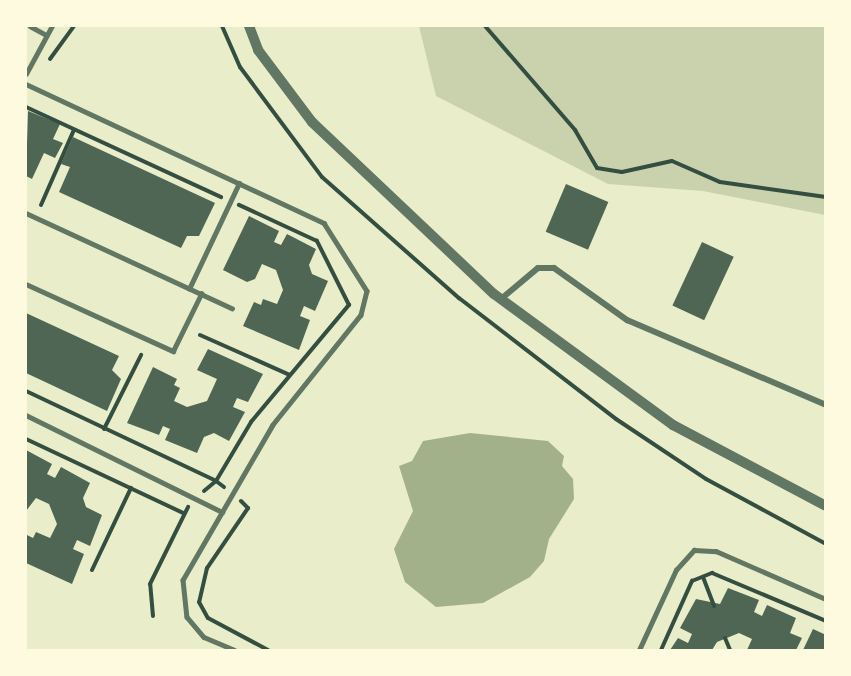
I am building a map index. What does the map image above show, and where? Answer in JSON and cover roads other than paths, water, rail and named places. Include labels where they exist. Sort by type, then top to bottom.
[{"type":"street","points":[[249,26],[258,51],[312,122],[501,299],[673,425],[825,506]]},
{"type":"street","points":[[501,299],[538,268],[554,268],[627,320],[825,405]]},
{"type":"lane","points":[[30,26],[46,35]]},
{"type":"lane","points":[[26,74],[52,26]]},
{"type":"lane","points":[[26,84],[324,223],[343,247],[368,302],[273,425],[194,555],[183,580],[181,603],[204,637],[234,651]]},
{"type":"lane","points":[[189,289],[239,183]]},
{"type":"lane","points":[[26,213],[231,308]]},
{"type":"lane","points":[[26,284],[173,351],[201,294]]},
{"type":"lane","points":[[26,415],[198,497],[222,512]]},
{"type":"lane","points":[[639,651],[676,570],[694,550],[716,551],[825,599]]}]
